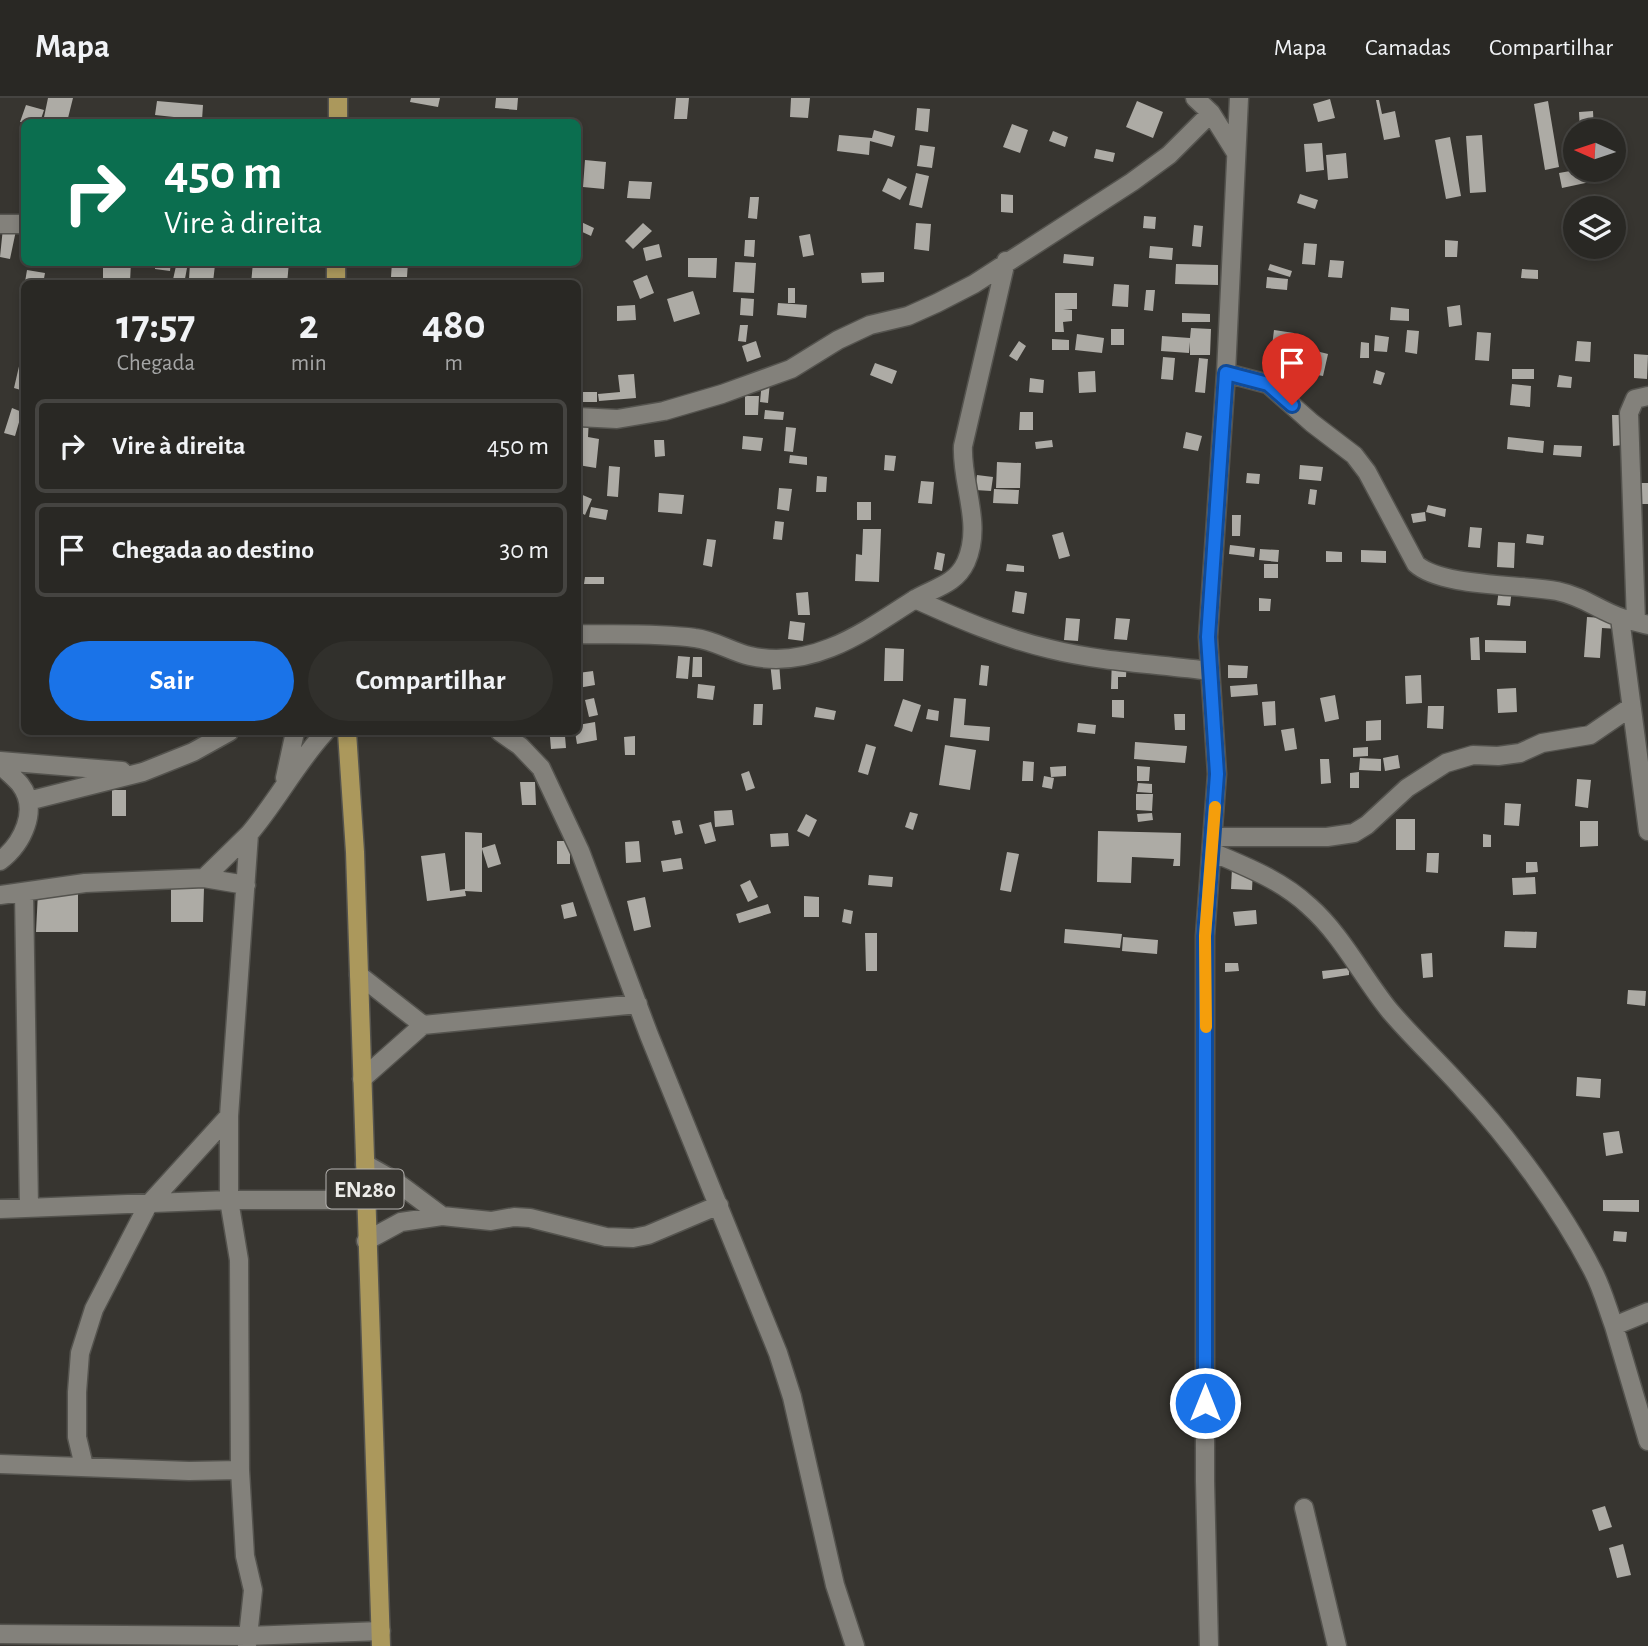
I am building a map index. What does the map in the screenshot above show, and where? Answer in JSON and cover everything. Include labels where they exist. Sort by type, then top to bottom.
[{"type":"main road","points":[[338,98],[338,119]]},
{"type":"main road","name":"EN280","points":[[347,735],[359,975],[381,1639]]},
{"type":"street","points":[[1195,98],[1211,113],[1236,153]]},
{"type":"street","points":[[1209,1646],[1205,1481],[1205,936],[1217,774],[1208,637],[1226,373],[1238,98]]},
{"type":"street","points":[[581,417],[617,419],[664,411],[722,394],[790,369],[838,340],[870,325],[908,316],[937,303],[975,284],[1006,261],[1142,175],[1169,155],[1211,113]]},
{"type":"street","points":[[0,224],[21,224]]},
{"type":"street","points":[[581,634],[696,638],[749,656],[773,659],[793,657],[817,653],[867,632],[915,599],[943,587],[956,576],[967,561],[972,524],[962,461],[963,446],[1006,261]]},
{"type":"street","points":[[1226,373],[1268,384],[1354,455],[1367,472],[1416,564],[1426,573],[1443,578],[1577,596],[1635,621]]},
{"type":"street","points":[[1648,396],[1635,399],[1629,414],[1635,621],[1630,707],[1637,738],[1648,831]]},
{"type":"street","points":[[915,599],[985,630],[1052,650],[1094,658],[1210,671]]},
{"type":"street","points":[[1212,845],[1354,833],[1367,825],[1407,788],[1446,763],[1473,755],[1498,757],[1520,753],[1542,743],[1590,735],[1630,707]]},
{"type":"street","points":[[28,801],[143,772],[193,752],[224,735]]},
{"type":"street","points":[[282,791],[294,735]]},
{"type":"street","points":[[204,878],[250,834],[323,735]]},
{"type":"street","points":[[504,735],[520,746],[541,768],[580,851],[638,1004],[778,1353],[792,1397],[827,1552],[855,1646]]},
{"type":"street","points":[[0,762],[143,772]]},
{"type":"street","points":[[0,762],[21,785],[28,801],[24,830],[14,851],[0,861]]},
{"type":"street","points":[[247,1641],[253,1590],[245,1556],[240,1470],[239,1260],[229,1200],[229,1116],[232,1044],[244,929],[250,834]]},
{"type":"street","points":[[1212,845],[1267,875],[1311,907],[1374,992],[1517,1151],[1594,1272],[1614,1326],[1648,1441]]},
{"type":"street","points":[[0,895],[85,883],[204,878],[246,885]]},
{"type":"street","points":[[24,893],[30,1207]]},
{"type":"street","points":[[359,975],[423,1024]]},
{"type":"street","points":[[362,1079],[423,1024],[638,1004]]},
{"type":"street","points":[[84,1466],[76,1424],[80,1353],[93,1309],[148,1205],[229,1116]]},
{"type":"street","points":[[365,1164],[395,1181],[442,1216]]},
{"type":"street","points":[[0,1209],[229,1200],[366,1200]]},
{"type":"street","points":[[366,1241],[401,1222],[442,1216],[491,1220],[530,1218],[606,1237],[633,1238],[648,1235],[719,1206]]},
{"type":"street","points":[[1614,1326],[1648,1312]]},
{"type":"street","points":[[2,1466],[240,1470]]},
{"type":"street","points":[[1304,1508],[1337,1646]]},
{"type":"street","points":[[0,1634],[89,1641],[381,1639]]},
{"type":"building","points":[[48,98],[73,98],[68,119],[44,119]]},
{"type":"building","points":[[411,98],[440,98],[438,107],[410,102]]},
{"type":"building","points":[[496,98],[518,98],[517,110],[495,108]]},
{"type":"building","points":[[676,98],[689,98],[687,119],[674,119]]},
{"type":"building","points":[[791,98],[810,98],[808,118],[790,117]]},
{"type":"building","points":[[1330,99],[1335,118],[1318,122],[1313,104]]},
{"type":"building","points":[[1376,100],[1379,100],[1382,114],[1395,111],[1400,137],[1384,140]]},
{"type":"building","points":[[157,101],[203,105],[202,119],[155,115]]},
{"type":"building","points":[[1137,101],[1163,112],[1153,138],[1126,127]]},
{"type":"building","points":[[1548,101],[1559,167],[1545,170],[1534,104]]},
{"type":"building","points":[[26,105],[44,110],[41,119],[21,119]]},
{"type":"building","points":[[917,108],[930,109],[928,132],[915,130]]},
{"type":"building","points":[[1593,111],[1593,119],[1579,119],[1579,112]]},
{"type":"building","points":[[1012,124],[1028,130],[1020,153],[1003,147]]},
{"type":"building","points":[[874,130],[895,136],[892,147],[870,141],[869,155],[837,151],[839,135],[872,138]]},
{"type":"building","points":[[1053,131],[1068,137],[1065,147],[1049,141]]},
{"type":"building","points":[[1482,135],[1486,192],[1470,193],[1466,136]]},
{"type":"building","points":[[1450,137],[1461,196],[1446,199],[1435,140]]},
{"type":"building","points":[[1322,143],[1324,170],[1306,172],[1304,144]]},
{"type":"building","points":[[920,145],[935,147],[932,168],[917,166]]},
{"type":"building","points":[[1096,149],[1115,153],[1113,162],[1094,158]]},
{"type":"building","points":[[1346,153],[1348,178],[1328,180],[1326,155]]},
{"type":"building","points":[[585,160],[606,162],[604,189],[583,187]]},
{"type":"building","points":[[1563,172],[1563,182],[1590,182],[1562,188],[1559,173]]},
{"type":"building","points":[[916,173],[929,176],[922,208],[909,205]]},
{"type":"building","points":[[888,178],[907,187],[900,200],[882,191]]},
{"type":"building","points":[[629,181],[652,182],[650,199],[627,198]]},
{"type":"building","points":[[1001,194],[1013,195],[1013,213],[1001,212]]},
{"type":"building","points":[[1300,194],[1318,200],[1315,209],[1297,203]]},
{"type":"building","points":[[750,197],[759,197],[757,219],[748,218]]},
{"type":"building","points":[[1144,216],[1156,217],[1155,229],[1143,228]]},
{"type":"building","points":[[4,218],[18,221],[10,259],[0,257]]},
{"type":"building","points":[[581,222],[594,228],[591,236],[581,231]]},
{"type":"building","points":[[643,223],[652,231],[633,249],[625,241]]},
{"type":"building","points":[[916,223],[931,224],[929,251],[914,249]]},
{"type":"building","points":[[1194,225],[1203,226],[1201,247],[1192,246]]},
{"type":"building","points":[[810,234],[814,255],[803,257],[799,236]]},
{"type":"building","points":[[745,240],[755,240],[754,257],[744,256]]},
{"type":"building","points":[[1445,240],[1458,241],[1457,257],[1445,257]]},
{"type":"building","points":[[1304,243],[1317,244],[1315,265],[1302,264]]},
{"type":"building","points":[[659,244],[662,257],[646,261],[643,248]]},
{"type":"building","points":[[1150,246],[1173,248],[1172,260],[1149,258]]},
{"type":"building","points":[[1064,254],[1094,257],[1093,266],[1063,263]]},
{"type":"building","points":[[688,258],[717,258],[716,278],[688,277]]},
{"type":"building","points":[[1330,260],[1344,261],[1342,278],[1328,277]]},
{"type":"building","points":[[735,262],[756,263],[754,293],[733,292]]},
{"type":"building","points":[[1176,264],[1218,265],[1218,285],[1175,284]]},
{"type":"building","points":[[1270,264],[1292,271],[1290,277],[1268,270]]},
{"type":"building","points":[[103,266],[131,266],[130,280],[103,280]]},
{"type":"building","points":[[155,266],[171,266],[170,271],[155,269]]},
{"type":"building","points":[[176,266],[187,268],[185,280],[173,280]]},
{"type":"building","points":[[190,266],[215,266],[213,280],[189,279]]},
{"type":"building","points":[[253,266],[289,266],[287,280],[251,280]]},
{"type":"building","points":[[392,266],[408,266],[407,277],[391,277]]},
{"type":"building","points":[[1522,269],[1538,270],[1538,279],[1521,278]]},
{"type":"building","points":[[27,270],[45,273],[44,280],[25,280]]},
{"type":"building","points":[[884,272],[884,282],[862,283],[861,273]]},
{"type":"building","points":[[647,275],[654,293],[640,299],[633,281]]},
{"type":"building","points":[[1267,277],[1288,279],[1287,290],[1266,288]]},
{"type":"building","points":[[1114,284],[1129,285],[1128,307],[1112,306]]},
{"type":"building","points":[[788,288],[795,288],[795,303],[788,303]]},
{"type":"building","points":[[1146,290],[1155,290],[1153,311],[1144,310]]},
{"type":"building","points":[[693,291],[700,314],[674,322],[667,299]]},
{"type":"building","points":[[1055,293],[1077,293],[1077,309],[1063,309],[1072,310],[1072,321],[1063,322],[1064,332],[1055,332]]},
{"type":"building","points":[[741,298],[754,299],[753,316],[740,315]]},
{"type":"building","points":[[778,303],[807,305],[806,318],[777,315]]},
{"type":"building","points":[[635,305],[636,320],[617,321],[617,306]]},
{"type":"building","points":[[1460,305],[1462,325],[1449,327],[1447,307]]},
{"type":"building","points":[[1391,307],[1409,309],[1409,321],[1390,320]]},
{"type":"building","points":[[1182,313],[1210,314],[1210,322],[1182,322]]},
{"type":"building","points":[[740,325],[748,325],[746,342],[738,341]]},
{"type":"building","points":[[1191,328],[1211,329],[1210,355],[1190,355],[1190,342],[1189,353],[1161,351],[1162,336],[1190,338]]},
{"type":"building","points":[[1111,329],[1124,329],[1124,345],[1111,345]]},
{"type":"building","points":[[1274,330],[1294,333],[1291,350],[1272,346]]},
{"type":"building","points":[[1407,330],[1419,331],[1417,354],[1405,352]]},
{"type":"building","points":[[1477,332],[1491,333],[1489,361],[1475,360]]},
{"type":"building","points":[[1077,334],[1104,338],[1102,353],[1075,350]]},
{"type":"building","points":[[1375,335],[1389,337],[1387,352],[1374,351]]},
{"type":"building","points":[[1052,339],[1069,340],[1069,350],[1052,350]]},
{"type":"building","points":[[756,341],[761,357],[747,362],[742,346]]},
{"type":"building","points":[[1019,341],[1026,346],[1017,361],[1009,356]]},
{"type":"building","points":[[1577,341],[1591,342],[1590,362],[1575,361]]},
{"type":"building","points":[[1361,342],[1369,343],[1369,358],[1360,358]]},
{"type":"building","points":[[1312,350],[1328,354],[1323,376],[1307,373]]},
{"type":"building","points":[[1634,354],[1648,355],[1647,379],[1634,378]]},
{"type":"building","points":[[1163,357],[1175,358],[1173,380],[1161,379]]},
{"type":"building","points":[[21,358],[21,390],[14,388]]},
{"type":"building","points":[[1199,358],[1208,359],[1205,393],[1195,392]]},
{"type":"building","points":[[875,363],[897,371],[892,384],[870,375]]},
{"type":"building","points":[[1512,369],[1534,369],[1534,379],[1512,379]]},
{"type":"building","points":[[1376,370],[1385,373],[1381,385],[1373,383]]},
{"type":"building","points":[[1095,371],[1096,392],[1079,393],[1078,372]]},
{"type":"building","points":[[634,374],[636,398],[599,401],[598,394],[620,392],[618,375]]},
{"type":"building","points":[[1559,375],[1572,377],[1571,388],[1557,387]]},
{"type":"building","points":[[1030,378],[1044,380],[1043,393],[1029,392]]},
{"type":"building","points":[[762,381],[770,382],[768,403],[760,402]]},
{"type":"building","points":[[1512,384],[1531,386],[1530,407],[1510,405]]},
{"type":"building","points":[[581,392],[597,392],[597,402],[581,402]]},
{"type":"building","points":[[745,396],[759,396],[758,415],[745,415]]},
{"type":"building","points":[[12,408],[21,412],[15,436],[4,433]]},
{"type":"building","points":[[765,410],[784,412],[783,420],[764,419]]},
{"type":"building","points":[[1020,412],[1033,412],[1033,430],[1019,430]]},
{"type":"building","points":[[1612,415],[1621,415],[1623,445],[1613,446]]},
{"type":"building","points":[[581,418],[589,418],[588,437],[599,439],[596,468],[581,466]]},
{"type":"building","points":[[786,427],[796,428],[793,452],[784,451]]},
{"type":"building","points":[[1186,432],[1202,436],[1198,451],[1183,448]]},
{"type":"building","points":[[743,436],[763,438],[761,451],[742,449]]},
{"type":"building","points":[[1508,437],[1544,441],[1543,453],[1507,449]]},
{"type":"building","points":[[654,440],[664,440],[665,456],[655,457]]},
{"type":"building","points":[[1052,440],[1053,447],[1036,449],[1035,442]]},
{"type":"building","points":[[1554,445],[1582,446],[1581,457],[1553,455]]},
{"type":"building","points":[[790,455],[807,457],[807,465],[789,463]]},
{"type":"building","points":[[885,455],[896,456],[894,471],[884,470]]},
{"type":"building","points":[[997,462],[1021,463],[1020,488],[996,488]]},
{"type":"building","points":[[1300,465],[1323,467],[1321,481],[1299,479]]},
{"type":"building","points":[[609,466],[620,467],[618,497],[607,496]]},
{"type":"building","points":[[1247,473],[1260,474],[1259,484],[1246,483]]},
{"type":"building","points":[[977,475],[993,477],[991,491],[975,490]]},
{"type":"building","points":[[817,476],[827,477],[826,492],[816,492]]},
{"type":"building","points":[[921,481],[934,482],[932,504],[918,503]]},
{"type":"building","points":[[1638,483],[1648,483],[1648,504],[1638,504]]},
{"type":"building","points":[[779,488],[792,489],[789,511],[777,509]]},
{"type":"building","points":[[994,489],[1019,490],[1018,504],[993,503]]},
{"type":"building","points":[[1310,489],[1317,490],[1315,505],[1308,504]]},
{"type":"building","points":[[659,493],[684,495],[682,514],[658,512]]},
{"type":"building","points":[[581,494],[592,499],[585,515],[581,513]]},
{"type":"building","points":[[857,502],[871,502],[871,520],[857,520]]},
{"type":"building","points":[[1428,505],[1446,509],[1445,517],[1426,512]]},
{"type":"building","points":[[591,507],[608,510],[606,520],[589,517]]},
{"type":"building","points":[[1425,512],[1426,521],[1413,523],[1411,514]]},
{"type":"building","points":[[1232,515],[1241,515],[1240,536],[1232,536]]},
{"type":"building","points":[[775,521],[784,522],[782,540],[773,539]]},
{"type":"building","points":[[1470,527],[1482,528],[1480,548],[1468,547]]},
{"type":"building","points":[[863,529],[881,529],[879,582],[855,581],[856,554],[862,555]]},
{"type":"building","points":[[1063,532],[1070,556],[1059,559],[1052,535]]},
{"type":"building","points":[[1527,534],[1544,536],[1543,545],[1526,543]]},
{"type":"building","points":[[707,539],[716,540],[712,567],[703,565]]},
{"type":"building","points":[[1498,542],[1515,543],[1514,568],[1497,567]]},
{"type":"building","points":[[1230,545],[1255,548],[1254,557],[1229,554]]},
{"type":"building","points":[[1260,549],[1279,550],[1278,562],[1259,560]]},
{"type":"building","points":[[1361,550],[1386,551],[1386,563],[1361,562]]},
{"type":"building","points":[[1326,551],[1342,552],[1342,562],[1326,562]]},
{"type":"building","points":[[937,552],[945,554],[942,571],[934,569]]},
{"type":"building","points":[[1007,564],[1024,566],[1024,572],[1006,571]]},
{"type":"building","points":[[1264,564],[1278,564],[1278,578],[1264,578]]},
{"type":"building","points":[[585,577],[604,577],[604,584],[584,584]]},
{"type":"building","points":[[1499,588],[1512,589],[1510,606],[1497,605]]},
{"type":"building","points":[[1015,591],[1027,593],[1024,614],[1012,612]]},
{"type":"building","points":[[808,592],[810,615],[798,615],[796,593]]},
{"type":"building","points":[[1259,598],[1271,599],[1270,611],[1259,611]]},
{"type":"building","points":[[1587,617],[1620,619],[1619,629],[1602,628],[1600,658],[1584,657]]},
{"type":"building","points":[[1066,618],[1080,619],[1078,641],[1064,640]]},
{"type":"building","points":[[1116,618],[1130,619],[1127,640],[1114,639]]},
{"type":"building","points":[[790,621],[805,623],[803,641],[788,639]]},
{"type":"building","points":[[1479,637],[1480,660],[1471,660],[1470,638]]},
{"type":"building","points":[[1485,640],[1526,641],[1526,653],[1485,652]]},
{"type":"building","points":[[885,648],[904,649],[903,681],[884,681]]},
{"type":"building","points":[[678,656],[690,657],[688,679],[676,678]]},
{"type":"building","points":[[1112,656],[1127,656],[1126,677],[1118,677],[1118,689],[1111,689]]},
{"type":"building","points":[[693,657],[702,657],[702,677],[692,677]]},
{"type":"building","points":[[779,661],[781,689],[773,690],[770,662]]},
{"type":"building","points":[[981,665],[989,666],[987,686],[979,685]]},
{"type":"building","points":[[1228,665],[1248,666],[1247,678],[1228,678]]},
{"type":"building","points":[[593,671],[595,685],[581,687],[581,673]]},
{"type":"building","points":[[1421,675],[1422,703],[1406,704],[1405,676]]},
{"type":"building","points":[[698,684],[715,686],[713,700],[697,698]]},
{"type":"building","points":[[1257,684],[1258,695],[1231,697],[1230,686]]},
{"type":"building","points":[[1516,688],[1517,712],[1498,713],[1497,689]]},
{"type":"building","points":[[1335,695],[1339,719],[1325,722],[1320,698]]},
{"type":"building","points":[[594,698],[598,715],[589,717],[585,700]]},
{"type":"building","points":[[954,698],[966,699],[964,725],[990,727],[989,741],[950,737]]},
{"type":"building","points":[[903,699],[921,705],[912,732],[894,726]]},
{"type":"building","points":[[1112,700],[1124,700],[1124,718],[1112,717]]},
{"type":"building","points":[[1275,701],[1276,725],[1264,726],[1262,702]]},
{"type":"building","points":[[754,704],[763,704],[762,725],[753,725]]},
{"type":"building","points":[[1428,706],[1444,706],[1443,729],[1427,728]]},
{"type":"building","points":[[816,707],[836,711],[834,720],[814,717]]},
{"type":"building","points":[[928,709],[939,711],[938,721],[926,719]]},
{"type":"building","points":[[1174,714],[1185,714],[1185,730],[1175,730]]},
{"type":"building","points":[[1381,720],[1381,740],[1366,741],[1366,721]]},
{"type":"building","points":[[595,722],[597,740],[577,744],[576,735],[581,735],[581,724]]},
{"type":"building","points":[[1078,723],[1096,725],[1095,734],[1077,732]]},
{"type":"building","points":[[1294,728],[1297,749],[1285,751],[1281,730]]},
{"type":"building","points":[[565,736],[566,748],[551,749],[550,737]]},
{"type":"building","points":[[635,736],[635,755],[625,755],[624,737]]},
{"type":"building","points":[[1135,742],[1187,746],[1185,763],[1134,759]]},
{"type":"building","points":[[866,744],[876,747],[868,775],[858,772]]},
{"type":"building","points":[[945,745],[976,750],[970,790],[939,785]]},
{"type":"building","points":[[1368,747],[1368,756],[1353,757],[1353,748]]},
{"type":"building","points":[[1398,755],[1400,768],[1385,771],[1383,758]]},
{"type":"building","points":[[1360,758],[1381,759],[1381,771],[1359,770]]},
{"type":"building","points":[[1320,759],[1329,759],[1331,783],[1321,784]]},
{"type":"building","points":[[1023,761],[1034,762],[1033,781],[1022,781]]},
{"type":"building","points":[[1066,766],[1066,776],[1051,777],[1050,767]]},
{"type":"building","points":[[1137,766],[1150,767],[1149,781],[1137,781]]},
{"type":"building","points":[[749,771],[755,788],[746,791],[741,774]]},
{"type":"building","points":[[1359,772],[1359,788],[1350,788],[1350,773]]},
{"type":"building","points":[[1044,776],[1054,778],[1052,789],[1042,787]]},
{"type":"building","points":[[1577,779],[1591,780],[1588,808],[1575,806]]},
{"type":"building","points":[[520,782],[535,782],[536,805],[522,805]]},
{"type":"building","points":[[1138,783],[1152,784],[1152,793],[1137,792]]},
{"type":"building","points":[[112,790],[126,790],[126,816],[112,816]]},
{"type":"building","points":[[1136,794],[1153,794],[1152,811],[1136,810]]},
{"type":"building","points":[[1505,803],[1521,804],[1519,826],[1504,825]]},
{"type":"building","points":[[732,810],[734,825],[715,827],[714,811]]},
{"type":"building","points":[[910,812],[918,814],[913,830],[905,827]]},
{"type":"building","points":[[1152,813],[1153,820],[1138,822],[1137,814]]},
{"type":"building","points":[[806,814],[817,820],[809,837],[797,831]]},
{"type":"building","points":[[1396,819],[1415,819],[1415,850],[1396,850]]},
{"type":"building","points":[[680,820],[683,833],[675,835],[672,821]]},
{"type":"building","points":[[1580,821],[1598,821],[1598,846],[1580,847]]},
{"type":"building","points":[[711,822],[716,841],[705,844],[699,825]]},
{"type":"building","points":[[1098,831],[1181,833],[1180,866],[1173,866],[1174,859],[1132,857],[1131,883],[1097,882]]},
{"type":"building","points":[[465,832],[482,833],[482,848],[495,844],[501,864],[488,868],[482,849],[482,892],[465,891],[466,896],[427,901],[421,856],[445,853],[450,891],[465,889]]},
{"type":"building","points":[[788,833],[789,846],[771,847],[770,834]]},
{"type":"building","points":[[1483,834],[1491,835],[1491,847],[1483,847]]},
{"type":"building","points":[[557,841],[570,841],[570,864],[557,864]]},
{"type":"building","points":[[639,841],[641,862],[626,863],[625,842]]},
{"type":"building","points":[[1007,852],[1019,854],[1011,892],[1000,890]]},
{"type":"building","points":[[1427,853],[1439,853],[1438,873],[1426,872]]},
{"type":"building","points":[[681,858],[683,869],[663,872],[661,861]]},
{"type":"building","points":[[1526,862],[1537,862],[1538,872],[1526,873]]},
{"type":"building","points":[[1232,868],[1253,869],[1252,890],[1231,889]]},
{"type":"building","points":[[869,875],[893,877],[892,887],[868,885]]},
{"type":"building","points":[[1535,877],[1536,894],[1513,895],[1512,878]]},
{"type":"building","points":[[750,880],[758,897],[748,902],[740,885]]},
{"type":"building","points":[[171,887],[204,888],[203,922],[171,922]]},
{"type":"building","points":[[38,892],[78,893],[78,932],[36,932]]},
{"type":"building","points":[[804,896],[819,897],[819,917],[804,917]]},
{"type":"building","points":[[645,897],[651,927],[634,931],[627,901]]},
{"type":"building","points":[[573,902],[577,916],[564,919],[561,905]]},
{"type":"building","points":[[768,904],[771,913],[739,923],[736,914]]},
{"type":"building","points":[[844,909],[853,911],[851,924],[842,922]]},
{"type":"building","points":[[1256,910],[1257,924],[1235,926],[1233,912]]},
{"type":"building","points":[[1065,929],[1122,934],[1120,948],[1064,943]]},
{"type":"building","points":[[1505,931],[1537,932],[1536,948],[1504,947]]},
{"type":"building","points":[[865,933],[877,933],[877,971],[866,971]]},
{"type":"building","points":[[1123,937],[1158,940],[1157,954],[1122,951]]},
{"type":"building","points":[[1432,953],[1433,977],[1423,978],[1421,954]]},
{"type":"building","points":[[1225,963],[1238,963],[1239,971],[1225,972]]},
{"type":"building","points":[[1349,968],[1349,975],[1323,979],[1322,971]]},
{"type":"building","points":[[1628,990],[1646,991],[1645,1006],[1627,1004]]},
{"type":"building","points":[[1577,1077],[1601,1079],[1600,1098],[1576,1096]]},
{"type":"building","points":[[1619,1131],[1623,1153],[1606,1156],[1603,1133]]},
{"type":"building","points":[[1603,1200],[1639,1200],[1639,1212],[1603,1211]]},
{"type":"building","points":[[1614,1231],[1627,1232],[1626,1242],[1613,1241]]},
{"type":"building","points":[[1605,1506],[1612,1527],[1599,1531],[1592,1510]]},
{"type":"building","points":[[1623,1544],[1631,1575],[1617,1578],[1609,1548]]},
{"type":"slow traffic","points":[[1206,1027],[1205,936],[1215,807]]},
{"type":"route","points":[[1205,1403],[1205,936],[1217,774],[1208,637],[1226,373],[1268,384],[1292,405]]}]
